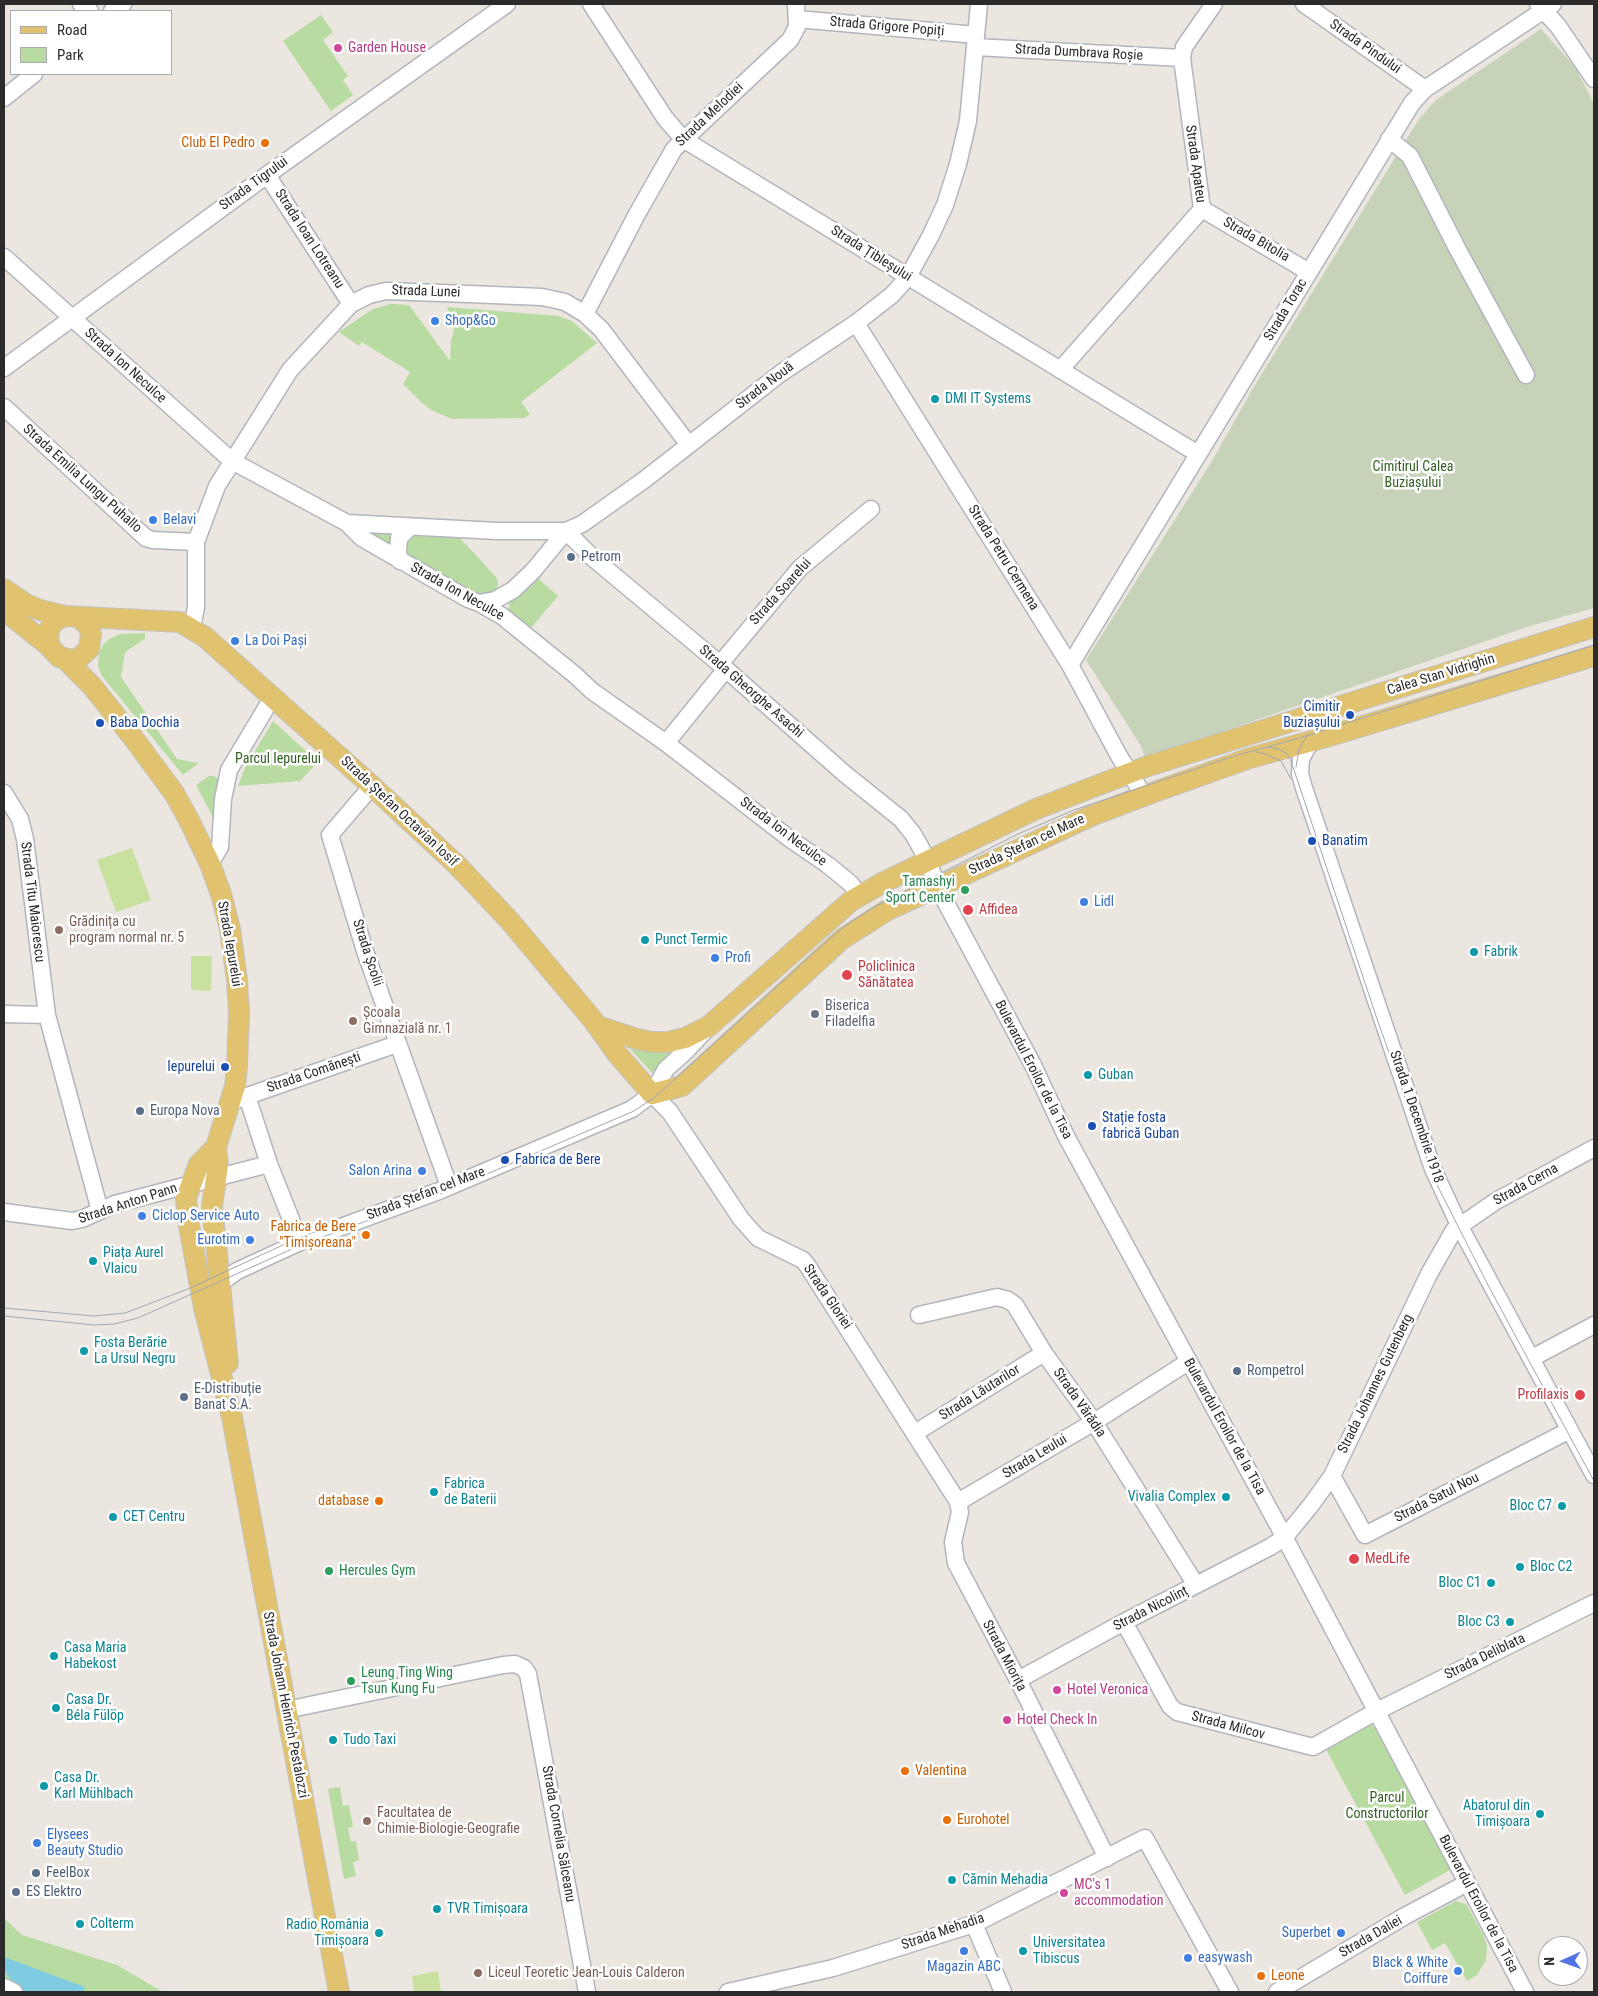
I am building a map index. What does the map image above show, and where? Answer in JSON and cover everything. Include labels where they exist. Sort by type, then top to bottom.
[{"type":"main road","name":"Strada Ștefan Octavian Iosif","points":[[4,590],[26,604],[40,610],[72,617],[180,622],[205,637],[372,786],[457,865],[509,920],[597,1026],[618,1055],[652,1094]]},
{"type":"main road","points":[[4,610],[53,652],[66,660],[80,657],[105,628],[118,620]]},
{"type":"main road","points":[[48,646],[47,638],[50,626],[54,621],[72,617],[89,627],[92,686]]},
{"type":"main road","name":"Calea Stan Vidrighin","points":[[1288,724],[1594,627]]},
{"type":"main road","name":"Calea Stan Vidrighin","points":[[1314,740],[1594,656]]},
{"type":"main road","name":"Strada Iepurelui","points":[[66,660],[92,686],[174,793],[210,864],[221,894],[230,929],[237,980],[239,1013],[238,1099],[216,1147],[199,1164],[186,1198],[202,1297]]},
{"type":"main road","name":"Strada Ștefan cel Mare","points":[[709,1026],[835,914],[859,896],[884,882],[1036,809],[1129,773],[1288,724]]},
{"type":"main road","name":"Strada Ștefan cel Mare","points":[[652,1094],[682,1086],[796,980],[856,928],[886,911],[1091,816],[1250,758],[1314,740]]},
{"type":"main road","points":[[597,1026],[652,1042],[668,1042],[685,1038],[709,1026]]},
{"type":"main road","name":"Strada Iepurelui","points":[[216,1147],[218,1165],[212,1206],[219,1282]]},
{"type":"main road","name":"Strada Johann Heinrich Pestalozzi","points":[[219,1282],[224,1317],[232,1417]]},
{"type":"main road","name":"Strada Johann Heinrich Pestalozzi","points":[[202,1297],[232,1417],[339,1992]]},
{"type":"street","name":"Strada Tigrului","points":[[4,368],[267,175],[507,4]]},
{"type":"street","name":"Strada Țibleșului","points":[[591,4],[665,118],[683,139],[1198,454]]},
{"type":"street","name":"Strada Nouă","points":[[347,523],[497,531],[566,531],[592,517],[644,480],[781,373],[856,323],[892,295],[908,277],[931,235],[945,205],[958,164],[968,120],[980,4]]},
{"type":"street","points":[[1182,58],[1184,47],[1214,4]]},
{"type":"street","name":"Strada Pindului","points":[[1304,4],[1425,89]]},
{"type":"street","points":[[1545,6],[1594,79]]},
{"type":"street","name":"Strada Torac","points":[[1070,665],[1412,103],[1425,89],[1545,6]]},
{"type":"street","name":"Strada Melodiei","points":[[585,314],[637,214],[674,149],[790,40],[795,33],[797,12]]},
{"type":"street","name":"Strada Grigore Popiți","points":[[797,12],[976,41]]},
{"type":"street","name":"Strada Dumbrava Roșie","points":[[976,41],[1182,58]]},
{"type":"street","name":"Strada Apateu","points":[[1060,370],[1202,209],[1182,58]]},
{"type":"street","points":[[4,98],[33,75]]},
{"type":"street","points":[[1389,139],[1410,156],[1458,250],[1526,375]]},
{"type":"street","name":"Strada Ioan Lotreanu","points":[[267,175],[351,304]]},
{"type":"street","name":"Strada Bitolia","points":[[1202,209],[1310,272]]},
{"type":"street","name":"Strada Ion Neculce","points":[[4,257],[232,461],[347,523],[362,538],[468,600],[479,603],[502,616],[592,691],[666,743],[828,865],[851,884],[859,896]]},
{"type":"street","name":"Strada Lunei","points":[[192,628],[196,607],[196,542],[217,486],[290,370],[351,304],[369,295],[386,291],[505,295],[565,302],[585,314],[612,342],[689,444]]},
{"type":"street","name":"Strada Petru Cermena","points":[[856,323],[1070,665],[1129,773],[1144,796]]},
{"type":"street","name":"Strada Emilia Lungu Puhallo","points":[[4,407],[146,538],[196,542]]},
{"type":"street","name":"Strada Soarelui","points":[[666,743],[723,666],[800,568],[871,509]]},
{"type":"street","points":[[400,560],[398,552],[399,538],[410,527]]},
{"type":"street","points":[[502,616],[501,602],[506,595],[533,570],[566,531]]},
{"type":"street","name":"Strada Gheorghe Asachi","points":[[566,531],[593,558],[723,666],[845,774],[901,819],[917,841],[927,861]]},
{"type":"street","points":[[479,603],[495,600],[506,595]]},
{"type":"street","points":[[210,864],[220,847],[223,799],[228,770],[272,698]]},
{"type":"street","name":"Strada 1 Decembrie 1918","points":[[1314,740],[1308,746],[1301,759],[1300,774],[1426,1150],[1459,1225],[1594,1475]]},
{"type":"street","name":"Strada Școlii","points":[[372,786],[330,834],[365,951],[449,1186]]},
{"type":"street","name":"Strada Titu Maiorescu","points":[[4,793],[20,819],[25,840],[46,1015]]},
{"type":"street","name":"Bulevardul Eroilor de la Tisa","points":[[927,861],[938,886],[1033,1065],[1066,1136],[1284,1538],[1524,1992]]},
{"type":"street","points":[[4,1014],[46,1015],[100,1211]]},
{"type":"street","name":"Strada Ștefan cel Mare","points":[[202,1297],[237,1270],[300,1242],[449,1186],[632,1109],[652,1094],[666,1069],[709,1026]]},
{"type":"street","name":"Strada Comănești","points":[[238,1099],[397,1044]]},
{"type":"street","name":"Strada Gloriei","points":[[652,1094],[670,1112],[741,1219],[756,1236],[803,1260],[807,1265],[958,1502]]},
{"type":"street","points":[[238,1099],[269,1164],[300,1242]]},
{"type":"street","name":"Strada Cerna","points":[[1459,1225],[1496,1201],[1594,1148]]},
{"type":"street","name":"Strada Anton Pann","points":[[4,1212],[67,1221],[82,1219],[115,1204],[269,1164]]},
{"type":"street","name":"Strada Anton Pann","points":[[192,1184],[212,1206]]},
{"type":"street","name":"Strada Johannes Gutenberg","points":[[1284,1538],[1312,1505],[1332,1476],[1442,1248],[1459,1225]]},
{"type":"street","name":"Strada Vărădia","points":[[920,1315],[986,1298],[1002,1298],[1015,1305],[1044,1353],[1094,1422],[1196,1585]]},
{"type":"street","points":[[1532,1358],[1594,1325]]},
{"type":"street","name":"Strada Lăutarilor","points":[[915,1433],[1044,1353]]},
{"type":"street","name":"Strada Leului","points":[[958,1502],[1094,1422],[1188,1362]]},
{"type":"street","name":"Strada Satul Nou","points":[[1332,1476],[1365,1535],[1570,1430]]},
{"type":"street","name":"Strada Miorița","points":[[958,1502],[960,1512],[953,1542],[956,1563],[1018,1680],[1107,1858]]},
{"type":"street","name":"Strada Nicolinț","points":[[1018,1680],[1284,1538]]},
{"type":"street","name":"Strada Deliblata","points":[[1375,1712],[1594,1602]]},
{"type":"street","name":"Strada Milcov","points":[[1124,1622],[1170,1706],[1177,1712],[1313,1747],[1375,1712]]},
{"type":"street","name":"Strada Cornelia Sălceanu","points":[[286,1710],[509,1664],[522,1666],[528,1676],[587,1992]]},
{"type":"street","name":"Strada Mehadia","points":[[728,1992],[746,1991],[838,1967],[974,1924],[1146,1838],[1230,1992]]},
{"type":"street","name":"Strada Daliei","points":[[1277,1992],[1405,1916],[1467,1883]]},
{"type":"street","points":[[974,1924],[1003,1992]]},
{"type":"street","points":[[4,1987],[14,1992]]},
{"type":"green space","points":[[321,15],[333,32],[323,40],[348,76],[343,80],[353,95],[331,111],[283,41]]},
{"type":"green space","name":"Cimitirul Calea Buziașului","points":[[1541,29],[1575,67],[1594,104],[1594,608],[1530,626],[1145,758],[1141,746],[1086,660],[1212,461],[1252,390],[1419,119],[1436,100]]},
{"type":"green space","points":[[391,304],[409,305],[450,361],[451,341],[454,331],[447,307],[558,316],[572,321],[597,343],[521,402],[530,414],[524,418],[452,419],[431,410],[403,384],[410,372],[362,342],[359,346],[339,332],[373,309]]},
{"type":"green space","points":[[365,530],[458,536],[497,578],[498,585],[496,590],[483,595],[472,595],[377,541]]},
{"type":"green space","points":[[534,575],[558,596],[529,630],[509,612],[509,604]]},
{"type":"green space","points":[[145,633],[145,639],[125,652],[121,677],[177,759],[199,763],[183,775],[102,676],[98,666],[99,653],[109,639],[120,634]]},
{"type":"green space","name":"Parcul Iepurelui","points":[[273,721],[318,762],[300,781],[238,786],[246,766]]},
{"type":"green space","points":[[209,776],[214,776],[220,781],[216,823],[196,785]]},
{"type":"green space","points":[[132,848],[151,900],[116,912],[97,860]]},
{"type":"green space","points":[[191,956],[212,956],[211,991],[191,990]]},
{"type":"green space","points":[[625,1043],[678,1046],[652,1073]]},
{"type":"green space","name":"Parcul Constructorilor","points":[[1370,1724],[1374,1727],[1452,1869],[1405,1895],[1323,1744]]},
{"type":"green space","points":[[340,1787],[343,1806],[349,1805],[353,1827],[348,1828],[351,1842],[356,1841],[359,1860],[353,1862],[356,1876],[344,1879],[328,1789]]},
{"type":"green space","points":[[1456,1901],[1466,1904],[1483,1934],[1487,1946],[1486,1960],[1477,1975],[1467,1981],[1445,1943],[1432,1950],[1417,1922]]},
{"type":"green space","points":[[4,1918],[22,1935],[117,1965],[163,1992],[4,1992]]},
{"type":"green space","points":[[438,1971],[441,1992],[414,1992],[412,1976]]},
{"type":"water","points":[[4,1957],[85,1987],[83,1992],[26,1992],[16,1987],[4,1970]]},
{"type":"tram line","points":[[4,1316],[94,1325],[114,1324],[138,1318],[301,1245],[440,1194],[634,1111],[655,1097],[835,934],[852,921],[874,907],[1018,834],[1074,810],[1234,756],[1296,739],[1594,645]]},
{"type":"tram line","points":[[1296,767],[1299,749],[1308,734]]},
{"type":"tram line","points":[[1268,747],[1279,749],[1287,754],[1291,761],[1377,1019],[1435,1181],[1489,1287],[1594,1481]]},
{"type":"tram line","points":[[1256,752],[1281,761],[1291,779]]},
{"type":"tram line","points":[[4,1308],[94,1316],[125,1313],[188,1289],[298,1238],[345,1221]]},
{"type":"place","name":"Garden House","points":[[338,48]]},
{"type":"place","name":"Club El Pedro","points":[[265,143]]},
{"type":"place","name":"Shop&Go","points":[[435,321]]},
{"type":"place","name":"DMI IT Systems","points":[[935,399]]},
{"type":"place","name":"Belavi","points":[[153,520]]},
{"type":"place","name":"Petrom","points":[[571,557]]},
{"type":"place","name":"La Doi Pași","points":[[235,641]]},
{"type":"place","name":"Cimitir Buziașului","points":[[1350,715]]},
{"type":"place","name":"Baba Dochia","points":[[100,723]]},
{"type":"place","name":"Banatim","points":[[1312,841]]},
{"type":"place","name":"Tamashyi Sport Center","points":[[965,890]]},
{"type":"place","name":"Lidl","points":[[1084,902]]},
{"type":"place","name":"Affidea","points":[[968,910]]},
{"type":"place","name":"Grădinița cu program normal nr. 5","points":[[59,930]]},
{"type":"place","name":"Punct Termic","points":[[645,940]]},
{"type":"place","name":"Fabrik","points":[[1474,952]]},
{"type":"place","name":"Profi","points":[[715,958]]},
{"type":"place","name":"Policlinica Sănătatea","points":[[847,975]]},
{"type":"place","name":"Biserica Filadelfia","points":[[815,1014]]},
{"type":"place","name":"Școala Gimnazială nr. 1","points":[[353,1021]]},
{"type":"place","name":"Iepurelui","points":[[225,1067]]},
{"type":"place","name":"Guban","points":[[1088,1075]]},
{"type":"place","name":"Europa Nova","points":[[140,1111]]},
{"type":"place","name":"Stație fosta fabrică Guban","points":[[1092,1126]]},
{"type":"place","name":"Fabrica de Bere","points":[[505,1160]]},
{"type":"place","name":"Salon Arina","points":[[422,1171]]},
{"type":"place","name":"Ciclop Service Auto","points":[[142,1216]]},
{"type":"place","name":"Fabrica de Bere \"Timișoreana\"","points":[[366,1235]]},
{"type":"place","name":"Eurotim","points":[[250,1240]]},
{"type":"place","name":"Piața Aurel Vlaicu","points":[[93,1261]]},
{"type":"place","name":"Fosta Berărie La Ursul Negru","points":[[84,1351]]},
{"type":"place","name":"Rompetrol","points":[[1237,1371]]},
{"type":"place","name":"Profilaxis","points":[[1580,1395]]},
{"type":"place","name":"E-Distribuție Banat S.A.","points":[[184,1397]]},
{"type":"place","name":"Fabrica de Baterii","points":[[434,1492]]},
{"type":"place","name":"Vivalia Complex","points":[[1226,1497]]},
{"type":"place","name":"database","points":[[379,1501]]},
{"type":"place","name":"Bloc C7","points":[[1562,1506]]},
{"type":"place","name":"CET Centru","points":[[113,1517]]},
{"type":"place","name":"MedLife","points":[[1354,1559]]},
{"type":"place","name":"Bloc C2","points":[[1520,1567]]},
{"type":"place","name":"Hercules Gym","points":[[329,1571]]},
{"type":"place","name":"Bloc C1","points":[[1491,1583]]},
{"type":"place","name":"Bloc C3","points":[[1510,1622]]},
{"type":"place","name":"Casa Maria Habekost","points":[[54,1656]]},
{"type":"place","name":"Leung Ting Wing Tsun Kung Fu","points":[[351,1681]]},
{"type":"place","name":"Hotel Veronica","points":[[1057,1690]]},
{"type":"place","name":"Casa Dr. Béla Fülöp","points":[[56,1708]]},
{"type":"place","name":"Hotel Check In","points":[[1007,1720]]},
{"type":"place","name":"Tudo Taxi","points":[[333,1740]]},
{"type":"place","name":"Valentina","points":[[905,1771]]},
{"type":"place","name":"Casa Dr. Karl Mühlbach","points":[[44,1786]]},
{"type":"place","name":"Abatorul din Timișoara","points":[[1540,1814]]},
{"type":"place","name":"Eurohotel","points":[[947,1820]]},
{"type":"place","name":"Facultatea de Chimie-Biologie-Geografie","points":[[367,1821]]},
{"type":"place","name":"Elysees Beauty Studio","points":[[37,1843]]},
{"type":"place","name":"FeelBox","points":[[36,1873]]},
{"type":"place","name":"Cămin Mehadia","points":[[952,1880]]},
{"type":"place","name":"ES Elektro","points":[[16,1892]]},
{"type":"place","name":"MC's 1 accommodation","points":[[1064,1893]]},
{"type":"place","name":"TVR Timișoara","points":[[437,1909]]},
{"type":"place","name":"Colterm","points":[[80,1924]]},
{"type":"place","name":"Radio România Timișoara","points":[[379,1933]]},
{"type":"place","name":"Superbet","points":[[1341,1933]]},
{"type":"place","name":"Magazin ABC","points":[[964,1951]]},
{"type":"place","name":"Universitatea Tibiscus","points":[[1023,1951]]},
{"type":"place","name":"easywash","points":[[1188,1958]]},
{"type":"place","name":"Black & White Coiffure","points":[[1458,1971]]},
{"type":"place","name":"Liceul Teoretic Jean-Louis Calderon","points":[[478,1973]]},
{"type":"place","name":"Leone","points":[[1261,1976]]}]
